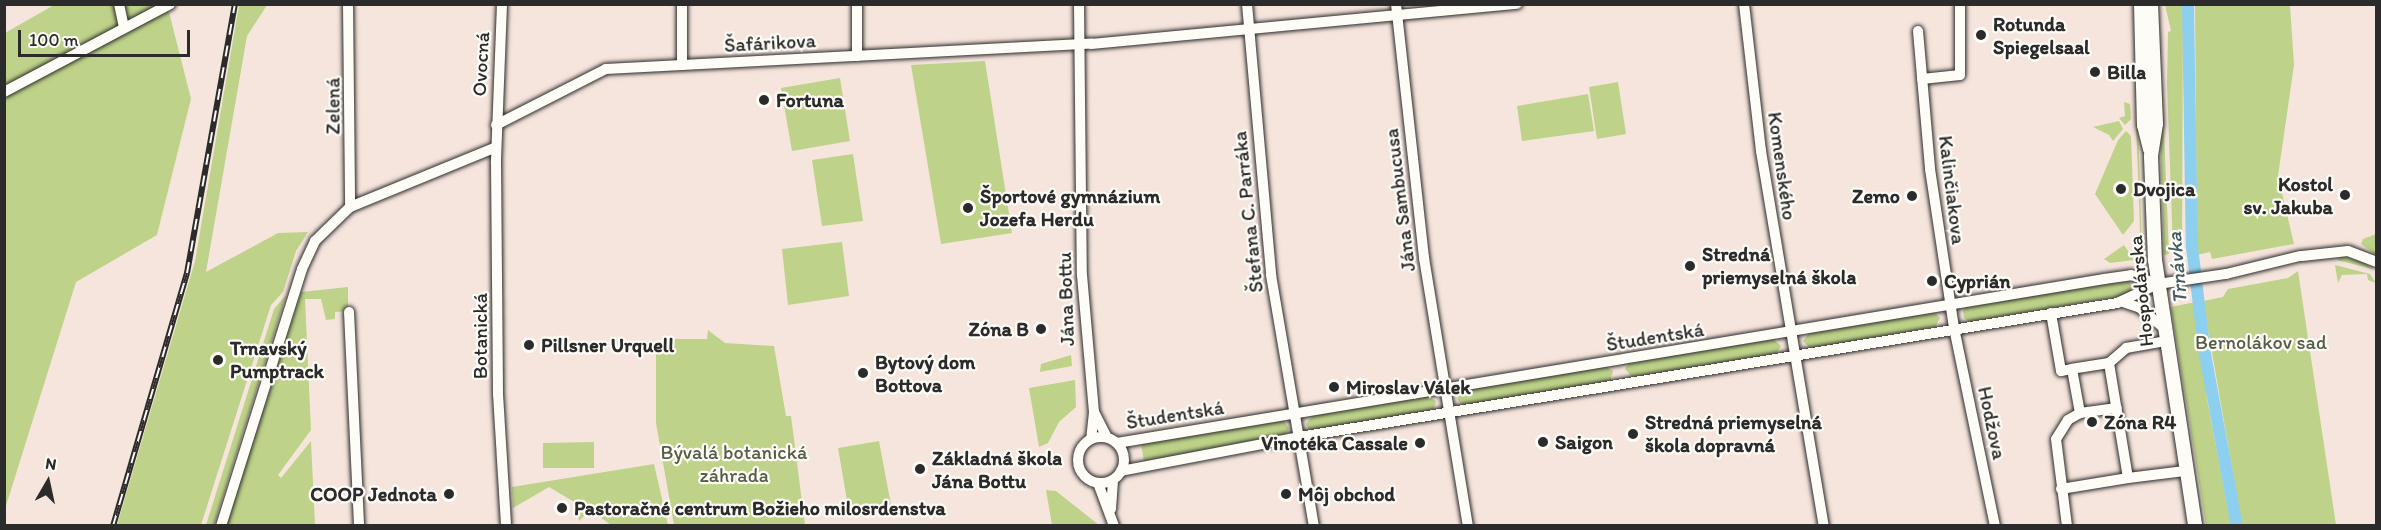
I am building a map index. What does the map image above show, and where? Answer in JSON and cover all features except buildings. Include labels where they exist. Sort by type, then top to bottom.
[{"type":"street","points":[[119,4],[124,27]]},
{"type":"street","points":[[4,92],[170,4]]},
{"type":"street","name":"Zelená","points":[[348,4],[350,207]]},
{"type":"street","name":"Ovocná","points":[[496,125],[502,4]]},
{"type":"street","points":[[682,4],[682,65]]},
{"type":"street","points":[[857,4],[857,56]]},
{"type":"street","name":"Jána Bottu","points":[[1079,4],[1084,330],[1094,412],[1091,439],[1079,451],[1078,465],[1086,479],[1098,483],[1111,509]]},
{"type":"street","name":"Štefana C. Parráka","points":[[1247,4],[1271,275],[1314,525]]},
{"type":"street","name":"Jána Sambucusa","points":[[1396,4],[1434,326],[1468,525]]},
{"type":"street","name":"Šafárikova","points":[[496,125],[599,71],[1080,45],[1517,4]]},
{"type":"street","name":"Komenského","points":[[1744,4],[1761,151],[1824,525]]},
{"type":"street","points":[[1922,79],[1960,75],[1960,4]]},
{"type":"street","name":"Hospodárska","points":[[2141,4],[2144,125],[2151,157],[2158,284],[2194,525]]},
{"type":"street","name":"Hospodárska","points":[[2151,4],[2156,124],[2151,157]]},
{"type":"street","name":"Kalinčiakova","points":[[1918,31],[1930,169],[1953,328]]},
{"type":"street","points":[[221,525],[302,269],[315,241],[350,207],[496,147],[496,125]]},
{"type":"street","name":"Botanická","points":[[496,147],[498,394],[506,525]]},
{"type":"street","points":[[2158,284],[2208,277],[2301,256],[2348,251],[2376,262]]},
{"type":"street","name":"Študentská","points":[[1112,440],[1296,414],[2131,275],[2158,284]]},
{"type":"street","name":"Študentská","points":[[1121,471],[1299,437],[1794,354],[2123,302],[2158,284]]},
{"type":"street","points":[[2051,313],[2061,371],[2109,363],[2126,348],[2165,334],[2140,308],[2123,302]]},
{"type":"street","points":[[349,312],[359,525]]},
{"type":"street","name":"Hodžova","points":[[1953,328],[1995,525]]},
{"type":"street","points":[[2109,363],[2128,478]]},
{"type":"street","points":[[2072,369],[2080,412]]},
{"type":"street","points":[[2067,525],[2056,439],[2068,420],[2080,412],[2116,408]]},
{"type":"street","name":"Jána Bottu","points":[[1094,412],[1124,456],[1121,471]]},
{"type":"street","points":[[1091,439],[1112,440]]},
{"type":"street","points":[[1098,483],[1113,480],[1121,471]]},
{"type":"street","points":[[2061,489],[2185,471]]},
{"type":"street","name":"Jána Bottu","points":[[1113,480],[1111,509],[1114,525]]},
{"type":"green space","points":[[54,5],[154,5],[169,12],[191,99],[157,235],[76,282],[5,509],[5,33]]},
{"type":"green space","points":[[239,5],[267,5],[247,36],[206,272],[278,233],[308,232],[296,251],[283,292],[271,305],[201,525],[117,525],[195,261]]},
{"type":"green space","points":[[2165,5],[2183,5],[2182,257],[2173,256],[2167,84],[2168,32],[2171,31]]},
{"type":"green space","points":[[2195,5],[2290,5],[2294,65],[2278,176],[2294,244],[2212,259],[2210,252],[2197,255]]},
{"type":"green space","points":[[985,61],[1012,233],[941,244],[911,65]]},
{"type":"green space","points":[[840,78],[850,141],[792,151],[781,88]]},
{"type":"green space","points":[[1618,82],[1626,134],[1597,139],[1589,87]]},
{"type":"green space","points":[[2162,83],[2169,254],[2164,255],[2159,102]]},
{"type":"green space","points":[[1588,94],[1594,131],[1522,141],[1517,106]]},
{"type":"green space","points":[[2124,102],[2130,104],[2131,119],[2125,125],[2119,118],[2125,116]]},
{"type":"green space","points":[[2119,121],[2123,129],[2113,141],[2109,135],[2093,127]]},
{"type":"green space","points":[[2136,122],[2138,122],[2142,256],[2141,254]]},
{"type":"green space","points":[[2126,131],[2131,136],[2134,221],[2123,235],[2095,194],[2118,140]]},
{"type":"green space","points":[[853,154],[863,221],[822,226],[812,160]]},
{"type":"green space","points":[[2376,234],[2376,255],[2361,244],[2363,239]]},
{"type":"green space","points":[[842,242],[849,296],[788,305],[782,249]]},
{"type":"green space","points":[[2124,245],[2134,260],[2110,263],[2104,259]]},
{"type":"green space","points":[[2342,257],[2361,261],[2373,269],[2337,260]]},
{"type":"green space","points":[[2335,265],[2370,274],[2376,283],[2368,280],[2367,274],[2342,275],[2338,283]]},
{"type":"green space","name":"Bernolákov sad","points":[[2298,271],[2336,525],[2242,525],[2203,301],[2223,297],[2228,289],[2288,278]]},
{"type":"green space","points":[[2129,278],[2132,294],[1970,322],[1964,318],[1963,310],[1968,306]]},
{"type":"green space","points":[[348,287],[348,311],[335,312],[335,319],[326,320],[321,299],[305,299],[311,430],[278,475],[281,478],[311,441],[315,525],[226,526],[301,292]]},
{"type":"green space","points":[[286,295],[214,525],[206,525],[274,309]]},
{"type":"green space","points":[[2195,302],[2207,399],[2231,525],[2206,525],[2171,307]]},
{"type":"green space","points":[[1934,312],[1940,318],[1935,327],[1811,349],[1803,341],[1809,333]]},
{"type":"green space","name":"Bývalá botanická záhrada","points":[[708,330],[725,343],[774,346],[786,416],[791,416],[805,525],[674,525],[656,423],[656,351],[665,350],[665,339],[707,339]]},
{"type":"green space","points":[[1772,338],[1781,346],[1776,354],[1633,378],[1625,369],[1629,362]]},
{"type":"green space","points":[[1071,355],[1072,366],[1040,372],[1041,364]]},
{"type":"green space","points":[[1605,366],[1613,371],[1610,382],[1464,407],[1457,399],[1463,390]]},
{"type":"green space","points":[[1075,380],[1076,407],[1059,422],[1048,443],[1039,447],[1029,388]]},
{"type":"green space","points":[[1427,396],[1436,401],[1433,411],[1309,430],[1306,424],[1313,415]]},
{"type":"green space","points":[[1283,420],[1289,428],[1285,437],[1144,461],[1141,444]]},
{"type":"green space","points":[[879,441],[891,505],[849,512],[838,448]]},
{"type":"green space","points":[[594,442],[594,468],[543,468],[543,443]]},
{"type":"green space","points":[[654,464],[668,525],[611,525],[600,517],[603,514],[588,512],[579,521],[576,503],[549,487],[513,508],[512,487]]},
{"type":"green space","points":[[1046,490],[1056,491],[1099,525],[1052,525]]},
{"type":"waterway","name":"Trnávka","points":[[2188,4],[2192,247],[2205,354],[2237,526]]},
{"type":"railway","points":[[113,526],[187,273],[235,4]]},
{"type":"place","name":"Rotunda Spiegelsaal","points":[[1981,35]]},
{"type":"place","name":"Billa","points":[[2095,72]]},
{"type":"place","name":"Fortuna","points":[[764,100]]},
{"type":"place","name":"Dvojica","points":[[2121,189]]},
{"type":"place","name":"Kostol sv. Jakuba","points":[[2345,195]]},
{"type":"place","name":"Zemo","points":[[1912,196]]},
{"type":"place","name":"Športové gymnázium Jozefa Herdu","points":[[968,208]]},
{"type":"place","name":"Stredná priemyselná škola","points":[[1690,266]]},
{"type":"place","name":"Cyprián","points":[[1932,281]]},
{"type":"place","name":"Zóna B","points":[[1041,329]]},
{"type":"place","name":"Pillsner Urquell","points":[[529,345]]},
{"type":"place","name":"Trnavský Pumptrack","points":[[218,360]]},
{"type":"place","name":"Bytový dom Bottova","points":[[863,373]]},
{"type":"place","name":"Miroslav Válek","points":[[1334,387]]},
{"type":"place","name":"Zóna R4","points":[[2092,422]]},
{"type":"place","name":"Stredná priemyselná škola dopravná","points":[[1633,434]]},
{"type":"place","name":"Saigon","points":[[1543,442]]},
{"type":"place","name":"Vinotéka Cassale","points":[[1420,443]]},
{"type":"place","name":"Základná škola Jána Bottu","points":[[920,469]]},
{"type":"place","name":"COOP Jednota","points":[[449,494]]},
{"type":"place","name":"Môj obchod","points":[[1286,494]]},
{"type":"place","name":"Pastoračné centrum Božieho milosrdenstva","points":[[562,508]]}]
